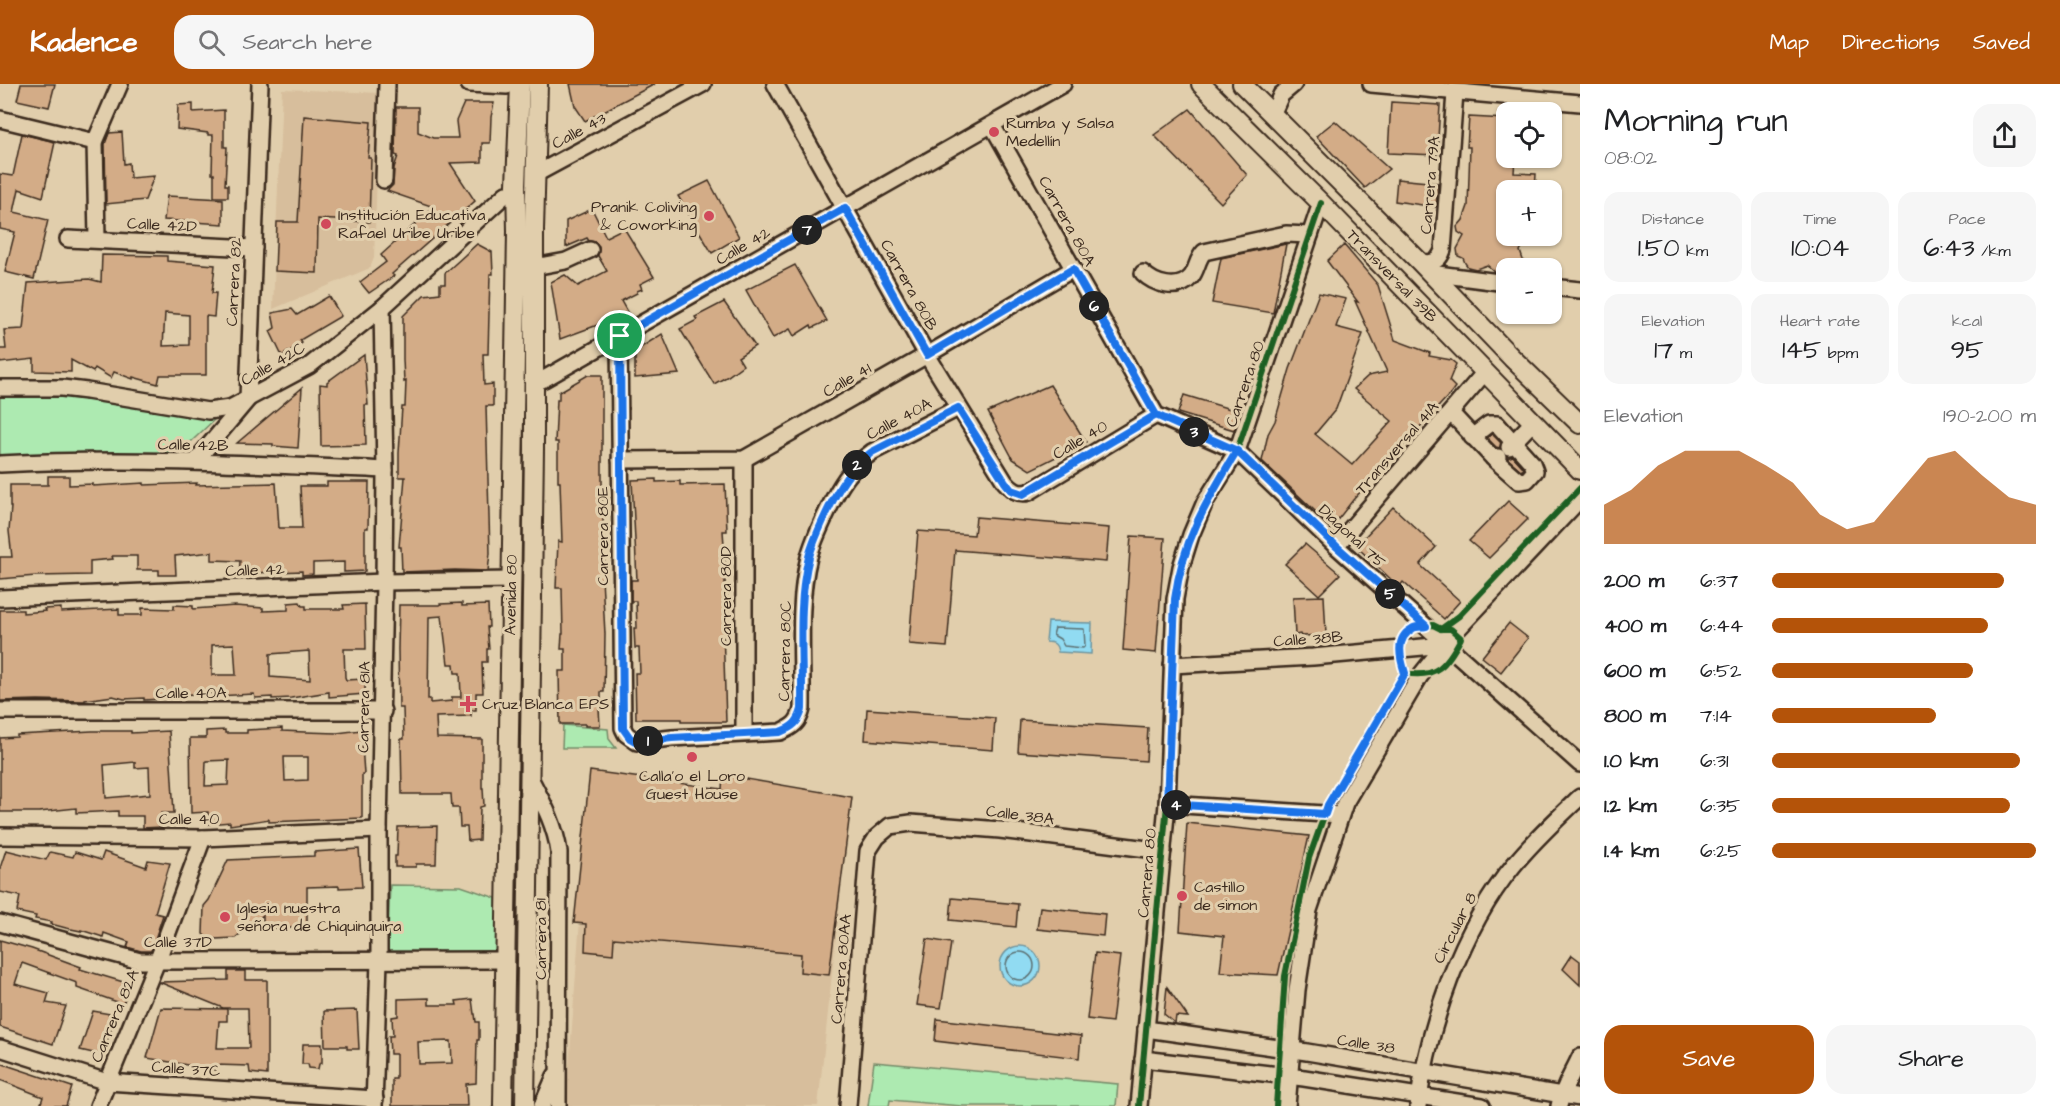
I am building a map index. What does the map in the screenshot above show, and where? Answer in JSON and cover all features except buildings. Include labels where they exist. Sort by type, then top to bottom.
[{"type":"main road","name":"Avenida 80","points":[[525,1106],[538,84]]},
{"type":"main road","points":[[536,174],[549,134],[550,84]]},
{"type":"main road","name":"Transversal 39B","points":[[1201,84],[1580,470]]},
{"type":"main road","points":[[511,85],[506,194],[518,218]]},
{"type":"main road","name":"Avenida 80","points":[[503,1106],[518,218],[511,85]]},
{"type":"main road","name":"Transversal 39B","points":[[1248,87],[1272,115],[1580,424]]},
{"type":"street","points":[[98,239],[95,142],[120,84]]},
{"type":"street","name":"Carrera 82","points":[[248,399],[260,84]]},
{"type":"street","points":[[384,180],[387,84]]},
{"type":"street","points":[[469,84],[511,85]]},
{"type":"street","name":"Calle 43","points":[[536,174],[703,84]]},
{"type":"street","name":"Carrera 80B","points":[[775,84],[958,408],[1011,490],[1023,494]]},
{"type":"street","name":"Calle 42","points":[[533,384],[1063,84]]},
{"type":"street","points":[[1272,115],[1281,95],[1294,84]]},
{"type":"street","points":[[1371,84],[1580,103]]},
{"type":"street","name":"Carrera 79A","points":[[1425,268],[1441,257],[1443,250],[1455,93]]},
{"type":"street","points":[[0,120],[95,142]]},
{"type":"street","name":"Carrera 80A","points":[[992,124],[1156,415]]},
{"type":"street","name":"Calle 42C","points":[[0,388],[33,387],[87,391],[208,411],[230,408],[309,366],[382,308],[506,194]]},
{"type":"street","name":"Carrera 80","points":[[1139,1106],[1167,804],[1175,599],[1181,567],[1205,502],[1237,451],[1320,203]]},
{"type":"street","points":[[1143,273],[1161,285],[1182,283],[1191,277],[1199,256],[1204,252],[1286,234],[1310,235]]},
{"type":"street","name":"Calle 42D","points":[[68,239],[254,248]]},
{"type":"street","points":[[534,267],[566,261],[590,250]]},
{"type":"street","points":[[1425,268],[1496,281]]},
{"type":"street","name":"Calle 41","points":[[620,460],[744,459],[1073,269]]},
{"type":"street","points":[[1562,288],[1580,290]]},
{"type":"street","name":"Carrera 81A","points":[[375,1102],[383,711],[385,470],[382,308]]},
{"type":"street","name":"Carrera 80E","points":[[620,336],[623,728],[626,734],[637,742],[744,734]]},
{"type":"street","name":"Transversal 41A","points":[[1336,546],[1485,372]]},
{"type":"street","points":[[195,462],[248,399]]},
{"type":"street","name":"Calle 40A","points":[[821,526],[837,490],[861,461],[872,452],[958,408]]},
{"type":"street","points":[[1451,412],[1473,437],[1504,451]]},
{"type":"street","points":[[1156,415],[1237,451]]},
{"type":"street","name":"Calle 40","points":[[1023,494],[1156,415]]},
{"type":"street","points":[[1504,451],[1533,422]]},
{"type":"street","points":[[1473,437],[1489,424],[1497,424],[1504,451]]},
{"type":"street","name":"Diagonal 75","points":[[1237,451],[1336,546],[1580,764]]},
{"type":"street","name":"Carrera 80D","points":[[744,459],[744,734]]},
{"type":"street","name":"Calle 42B","points":[[0,464],[195,462],[385,470]]},
{"type":"street","points":[[1287,1106],[1298,990],[1309,910],[1340,815],[1349,795],[1420,676],[1455,632],[1580,499]]},
{"type":"street","name":"Carrera 80C","points":[[744,734],[780,732],[791,728],[800,720],[804,582],[810,553],[821,526]]},
{"type":"street","name":"Calle 42","points":[[0,598],[384,582],[512,580]]},
{"type":"street","name":"Calle 38B","points":[[1172,665],[1313,657],[1445,645]]},
{"type":"street","name":"Calle 40A","points":[[0,711],[383,711]]},
{"type":"street","name":"Carrera 81","points":[[530,778],[550,815],[557,834],[559,852],[558,1106]]},
{"type":"street","name":"Circular 8","points":[[1419,1101],[1431,1040],[1461,950],[1494,891],[1512,866],[1580,796]]},
{"type":"street","points":[[1167,804],[1340,815]]},
{"type":"street","name":"Calle 38A","points":[[876,837],[890,826],[911,823],[1000,830],[1163,851]]},
{"type":"street","name":"Calle 40","points":[[0,836],[203,838],[379,830]]},
{"type":"street","name":"Carrera 80AA","points":[[848,1106],[868,851],[876,837]]},
{"type":"street","name":"Carrera 82A","points":[[99,1106],[158,960],[203,838]]},
{"type":"street","name":"Calle 37D","points":[[0,923],[140,961],[506,960]]},
{"type":"street","name":"Calle 38","points":[[1146,1029],[1424,1071],[1560,1101],[1580,1098]]},
{"type":"street","name":"Calle 37C","points":[[0,1048],[107,1082],[375,1102]]},
{"type":"street","points":[[1560,1101],[1580,1057]]},
{"type":"street","points":[[1143,1059],[1289,1077],[1419,1101],[1482,1106]]},
{"type":"street","points":[[542,1106],[558,1068]]},
{"type":"shaded area","name":"Institución Educativa Rafael Uribe Uribe","points":[[282,89],[380,93],[374,258],[370,268],[273,309]]},
{"type":"shaded area","points":[[591,774],[850,805],[818,1106],[566,1106]]},
{"type":"green space","points":[[0,396],[87,398],[215,419],[177,455],[0,462]]},
{"type":"green space","points":[[563,725],[608,729],[609,739],[616,748],[562,748]]},
{"type":"green space","points":[[390,885],[461,886],[496,898],[497,954],[387,956]]},
{"type":"green space","points":[[874,1062],[1118,1084],[1116,1106],[962,1106],[890,1100],[889,1106],[868,1106]]},
{"type":"water","points":[[1048,622],[1092,623],[1091,654],[1058,652],[1055,644],[1046,642]]},
{"type":"water","points":[[1020,946],[1028,947],[1034,952],[1039,958],[1039,974],[1034,980],[1028,985],[1020,986],[1012,985],[1006,980],[1001,974],[1000,966],[1001,958],[1006,952],[1012,947]]},
{"type":"cycle path","points":[[1139,1106],[1167,804],[1175,599],[1181,567],[1205,502],[1237,451],[1321,203]]},
{"type":"cycle path","points":[[619,336],[623,728],[626,734],[637,742],[780,732],[795,724],[802,709],[802,613],[805,575],[813,545],[832,502],[852,471],[872,452],[958,408]]},
{"type":"cycle path","points":[[1441,629],[1459,616],[1580,488]]},
{"type":"cycle path","points":[[1433,625],[1441,629],[1451,629],[1461,638],[1456,648],[1445,663],[1433,672],[1405,673],[1400,648],[1403,636],[1415,627],[1433,625]]},
{"type":"cycle path","points":[[1276,1106],[1285,976],[1309,858],[1328,805],[1405,673]]},
{"type":"place","name":"Rumba y Salsa Medellín","points":[[994,132]]},
{"type":"place","name":"Pranik Coliving & Coworking","points":[[709,216]]},
{"type":"place","name":"Institución Educativa Rafael Uribe Uribe","points":[[326,224]]},
{"type":"place","name":"Cruz Blanca EPS","points":[[468,704]]},
{"type":"place","name":"Calla'o el Loro Guest House","points":[[692,757]]},
{"type":"place","name":"Castillo de simon","points":[[1182,896]]},
{"type":"place","name":"Iglesia nuestra señora de Chiquinquira","points":[[225,917]]},
{"type":"route","points":[[620,336],[623,728],[626,734],[637,742],[780,732],[791,728],[800,720],[806,568],[810,553],[837,490],[848,475],[872,452],[958,408],[1011,490],[1023,494],[1156,415],[1237,451],[1205,502],[1191,536],[1177,581],[1167,804],[1325,814],[1366,737],[1405,673],[1399,649],[1403,638],[1412,628],[1426,626],[1336,546],[1237,451],[1156,415],[1073,269],[927,355],[845,208],[620,336]]}]
